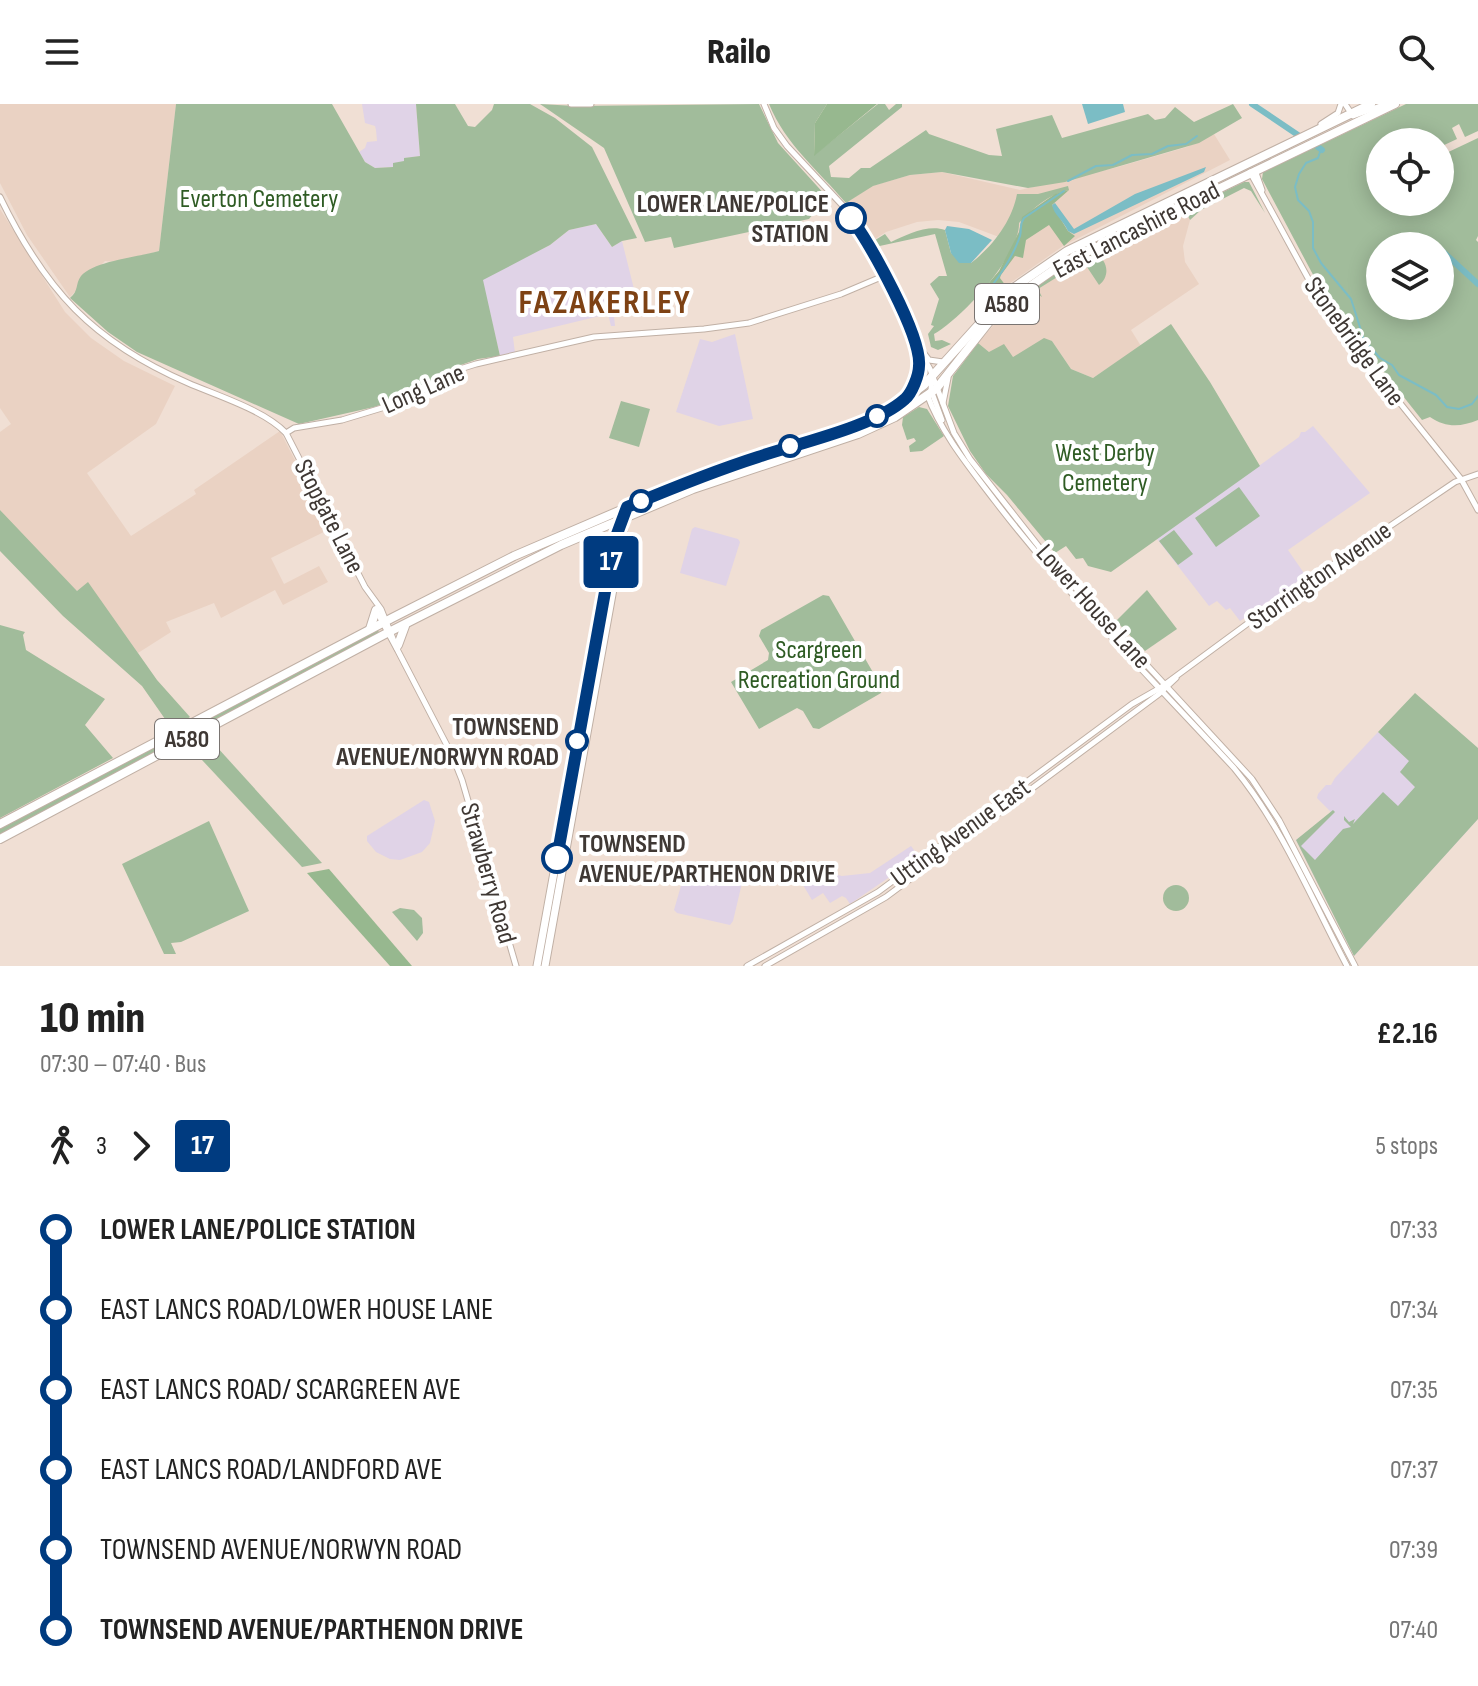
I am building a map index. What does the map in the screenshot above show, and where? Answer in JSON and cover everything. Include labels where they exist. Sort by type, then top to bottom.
[{"type":"highway","name":"East Lancashire Road","points":[[389,632],[691,480],[877,416],[950,373],[989,322],[1016,296],[1062,264],[1251,169],[1371,104]]},
{"type":"highway","name":"East Lancashire Road","points":[[384,622],[526,551],[732,475],[861,433],[916,403],[987,313],[1033,272],[1067,251],[1251,169],[1308,135],[1355,113],[1395,104]]},
{"type":"highway","points":[[877,416],[892,413],[930,387],[989,322]]},
{"type":"highway","points":[[370,629],[378,609],[400,613]]},
{"type":"highway","name":"A580","points":[[0,824],[384,622]]},
{"type":"highway","points":[[375,640],[396,647],[405,625]]},
{"type":"highway","name":"A580","points":[[0,839],[389,632]]},
{"type":"main road","points":[[537,966],[614,542],[622,514]]},
{"type":"main road","points":[[545,966],[622,514]]},
{"type":"main road","points":[[604,526],[611,531],[614,542]]},
{"type":"street","points":[[571,104],[591,104]]},
{"type":"street","points":[[764,104],[780,137],[845,208],[886,275],[918,348],[948,434]]},
{"type":"street","points":[[1308,135],[1338,113],[1343,104],[1355,113],[1386,104]]},
{"type":"street","name":"Stonebridge Lane","points":[[1251,169],[1326,311],[1461,479],[1478,510]]},
{"type":"street","points":[[0,197],[49,280],[73,310],[100,334],[158,370],[268,419],[286,433]]},
{"type":"street","name":"Long Lane","points":[[286,433],[294,428],[342,420],[405,401],[460,369],[476,364],[594,337],[749,323],[841,294],[886,275]]},
{"type":"street","points":[[918,348],[935,362],[948,360]]},
{"type":"street","points":[[918,348],[920,367],[930,387]]},
{"type":"street","points":[[908,397],[920,367]]},
{"type":"street","points":[[943,406],[950,373]]},
{"type":"street","name":"Lower House Lane","points":[[930,387],[970,459],[1022,527],[1234,768],[1269,817],[1347,966]]},
{"type":"street","name":"Lower House Lane","points":[[930,387],[932,408],[948,434],[976,476],[1042,561],[1151,679],[1173,693],[1252,779],[1279,820],[1355,966]]},
{"type":"street","points":[[916,403],[932,408]]},
{"type":"street","name":"Stopgate Lane","points":[[286,433],[396,647]]},
{"type":"street","name":"Storrington Avenue","points":[[1164,688],[1266,610],[1461,479],[1478,474]]},
{"type":"street","name":"Strawberry Road","points":[[396,647],[462,780],[516,966]]},
{"type":"street","points":[[1173,693],[1179,674]]},
{"type":"street","points":[[1151,679],[1152,696],[1173,702]]},
{"type":"street","name":"Utting Avenue East","points":[[765,966],[886,897],[1164,688]]},
{"type":"street","name":"Utting Avenue East","points":[[747,966],[878,892],[1120,713],[1152,696]]},
{"type":"shaded area","points":[[0,104],[176,104],[159,251],[119,262],[105,261],[70,297],[27,235],[0,183]]},
{"type":"shaded area","points":[[362,104],[416,104],[420,156],[405,158],[393,167],[375,168],[365,162],[359,152],[367,142],[377,141],[375,126],[365,123]]},
{"type":"shaded area","points":[[1214,134],[1230,160],[1063,246],[1006,286],[1001,275],[1015,256],[1023,257],[999,237],[959,222],[938,220],[917,222],[886,232],[872,241],[847,202],[872,186],[910,175],[942,172],[1020,190],[1118,167],[1187,147]]},
{"type":"shaded area","points":[[0,209],[65,312],[91,338],[124,361],[175,386],[156,424],[87,473],[131,536],[196,494],[194,490],[280,431],[330,529],[271,558],[284,584],[319,566],[328,582],[283,605],[275,590],[221,618],[214,603],[166,622],[171,632],[138,653],[88,583],[77,591],[12,525],[0,510],[0,432],[11,424],[0,408]]},
{"type":"shaded area","points":[[1185,210],[1190,220],[1183,246],[1185,262],[1199,284],[1131,330],[1141,346],[1093,378],[1071,369],[1052,341],[1013,357],[989,352],[978,343],[1005,312],[1051,275]]},
{"type":"shaded area","points":[[596,224],[612,247],[622,241],[639,309],[614,316],[615,326],[611,326],[608,314],[513,337],[515,353],[500,356],[482,279],[550,245],[569,230]]},
{"type":"shaded area","points":[[735,334],[753,419],[719,426],[676,412],[700,339],[712,342]]},
{"type":"shaded area","points":[[1313,426],[1370,493],[1288,550],[1306,576],[1240,621],[1230,608],[1226,610],[1217,601],[1209,606],[1157,539]]},
{"type":"shaded area","points":[[695,527],[740,542],[726,586],[680,573]]},
{"type":"shaded area","points":[[1378,732],[1476,821],[1354,956],[1296,840],[1332,813],[1317,798],[1318,794],[1326,785],[1331,785]]},
{"type":"shaded area","points":[[424,800],[429,802],[435,821],[430,843],[422,852],[400,860],[376,852],[367,841],[367,836]]},
{"type":"shaded area","points":[[911,846],[919,857],[850,904],[842,896],[830,903],[823,893],[812,900],[800,880],[817,870],[842,876],[870,873]]},
{"type":"shaded area","points":[[687,865],[740,879],[742,883],[730,925],[674,910]]},
{"type":"green space","name":"Everton Cemetery","points":[[176,104],[332,104],[365,162],[375,168],[393,167],[393,163],[404,161],[404,158],[420,156],[416,104],[455,104],[468,126],[475,127],[494,104],[530,104],[555,118],[592,147],[637,238],[612,247],[596,224],[569,230],[550,245],[483,280],[500,356],[455,367],[416,393],[374,407],[299,424],[137,352],[108,332],[70,298],[81,276],[87,271],[106,263],[159,251]]},
{"type":"green space","points":[[540,104],[759,104],[778,143],[827,197],[809,219],[674,248],[671,237],[645,242],[604,148]]},
{"type":"green space","points":[[769,104],[827,104],[815,123],[814,155],[878,104],[885,104],[889,110],[896,104],[902,104],[829,166],[831,177],[849,178],[861,168],[870,168],[926,130],[929,134],[989,155],[1002,156],[996,129],[1052,115],[1062,138],[1148,114],[1155,120],[1165,118],[1175,107],[1194,122],[1233,104],[1242,118],[1199,143],[1065,182],[1028,188],[942,172],[910,175],[873,186],[846,203],[793,145]]},
{"type":"green space","points":[[827,104],[877,104],[814,156],[815,123]]},
{"type":"green space","points":[[1406,104],[1478,104],[1478,131],[1465,137],[1459,124],[1452,128],[1366,128],[1366,216],[1454,216],[1454,149],[1478,138],[1478,420],[1454,425],[1430,417],[1422,420],[1326,299],[1262,179],[1263,172]]},
{"type":"green space","points":[[1249,182],[1265,213],[1251,191],[1244,188],[1201,210],[1190,220],[1185,210]]},
{"type":"green space","points":[[1068,186],[1069,190],[1048,198],[1019,223],[1017,237],[1000,269],[959,315],[934,334],[935,341],[951,344],[938,350],[931,347],[928,334],[934,326],[931,325],[939,299],[930,284],[939,276],[947,276],[935,234],[875,247],[872,242],[885,234],[891,242],[917,231],[932,228],[945,230],[951,253],[971,263],[1000,232],[1011,214],[1017,194],[1038,194]]},
{"type":"green space","points":[[1069,190],[1052,205],[1068,231],[1075,236],[1064,246],[1049,225],[1026,240],[1023,258],[1015,256],[1001,275],[1006,286],[983,308],[976,298],[999,271],[1019,232],[1022,217],[1055,194]]},
{"type":"green space","points":[[1091,253],[1101,258],[1106,266],[1105,276],[1099,285],[1083,261],[1038,289],[1042,297],[1036,293],[1010,310],[1052,275]]},
{"type":"green space","name":"West Derby Cemetery","points":[[1171,324],[1260,466],[1111,572],[1088,566],[1083,558],[1076,559],[1066,546],[1055,553],[986,474],[970,451],[948,406],[953,376],[978,343],[989,352],[1004,344],[1013,357],[1044,338],[1052,341],[1071,369],[1093,378]]},
{"type":"green space","points":[[621,401],[650,409],[639,447],[609,438]]},
{"type":"green space","points":[[919,407],[927,409],[944,436],[922,451],[910,452],[909,446],[916,441],[914,438],[907,440],[903,417]]},
{"type":"green space","points":[[1239,487],[1260,516],[1216,547],[1195,518]]},
{"type":"green space","points":[[0,510],[77,591],[88,582],[157,680],[190,717],[172,729],[142,686],[63,616],[0,551]]},
{"type":"green space","points":[[1174,530],[1193,554],[1178,565],[1159,541]]},
{"type":"green space","points":[[1147,590],[1177,629],[1145,651],[1116,621]]},
{"type":"green space","name":"Scargreen Recreation Ground","points":[[823,595],[829,596],[882,688],[881,693],[819,729],[813,728],[803,711],[797,708],[759,729],[731,682],[768,660],[769,653],[759,636],[761,630]]},
{"type":"green space","points":[[0,625],[25,632],[26,650],[105,699],[85,725],[113,758],[0,818]]},
{"type":"green space","points":[[378,630],[380,635],[219,720],[174,739],[174,736]]},
{"type":"green space","points":[[1415,693],[1478,748],[1478,819],[1354,956],[1296,840],[1333,810],[1335,812],[1301,846],[1315,860],[1343,829],[1351,827],[1344,816],[1349,822],[1355,819],[1353,824],[1383,792],[1398,806],[1415,787],[1400,772],[1409,761],[1378,732]]},
{"type":"green space","points":[[207,736],[322,863],[302,867],[188,745]]},
{"type":"green space","points":[[159,743],[162,749],[0,836],[0,827]]},
{"type":"green space","points":[[209,821],[249,911],[181,942],[171,943],[176,954],[164,954],[122,864]]},
{"type":"green space","points":[[329,869],[412,966],[390,966],[307,873]]},
{"type":"green space","points":[[1176,885],[1185,889],[1189,898],[1185,907],[1176,911],[1167,907],[1163,898],[1167,889]]},
{"type":"green space","points":[[400,908],[414,910],[422,918],[423,933],[417,941],[392,912]]},
{"type":"water","points":[[1082,104],[1123,104],[1125,112],[1088,124]]},
{"type":"water","points":[[1206,167],[1204,172],[1074,234],[1068,231],[1052,205],[1055,203],[1074,229],[1135,194]]},
{"type":"water","points":[[947,226],[969,229],[992,240],[971,263],[959,263],[951,253],[945,230]]},
{"type":"waterway","points":[[1252,104],[1298,135]]},
{"type":"waterway","points":[[1068,181],[1096,166],[1113,165],[1132,155],[1152,154],[1168,146],[1186,144],[1197,136]]},
{"type":"waterway","points":[[1318,147],[1322,150]]},
{"type":"waterway","points":[[1321,149],[1318,158],[1306,163],[1295,187],[1298,200],[1309,211],[1313,222],[1313,248],[1321,263],[1351,299],[1364,340],[1399,375],[1436,395],[1447,407],[1459,409],[1472,404],[1478,396]]},
{"type":"waterway","points":[[981,298],[1009,261],[1024,218],[1064,191]]},
{"type":"waterway","points":[[1454,262],[1478,284]]},
{"type":"bus line","name":"17","points":[[557,858],[614,542],[627,507],[691,480],[862,423],[892,409],[908,397],[920,367],[918,348],[877,257],[851,218]]},
{"type":"place","name":"LOWER LANE/POLICE STATION","points":[[851,218]]},
{"type":"place","name":"TOWNSEND AVENUE/NORWYN ROAD","points":[[577,741]]},
{"type":"place","name":"TOWNSEND AVENUE/PARTHENON DRIVE","points":[[557,858]]},
{"type":"district","name":"FAZAKERLEY","points":[[605,301]]}]
